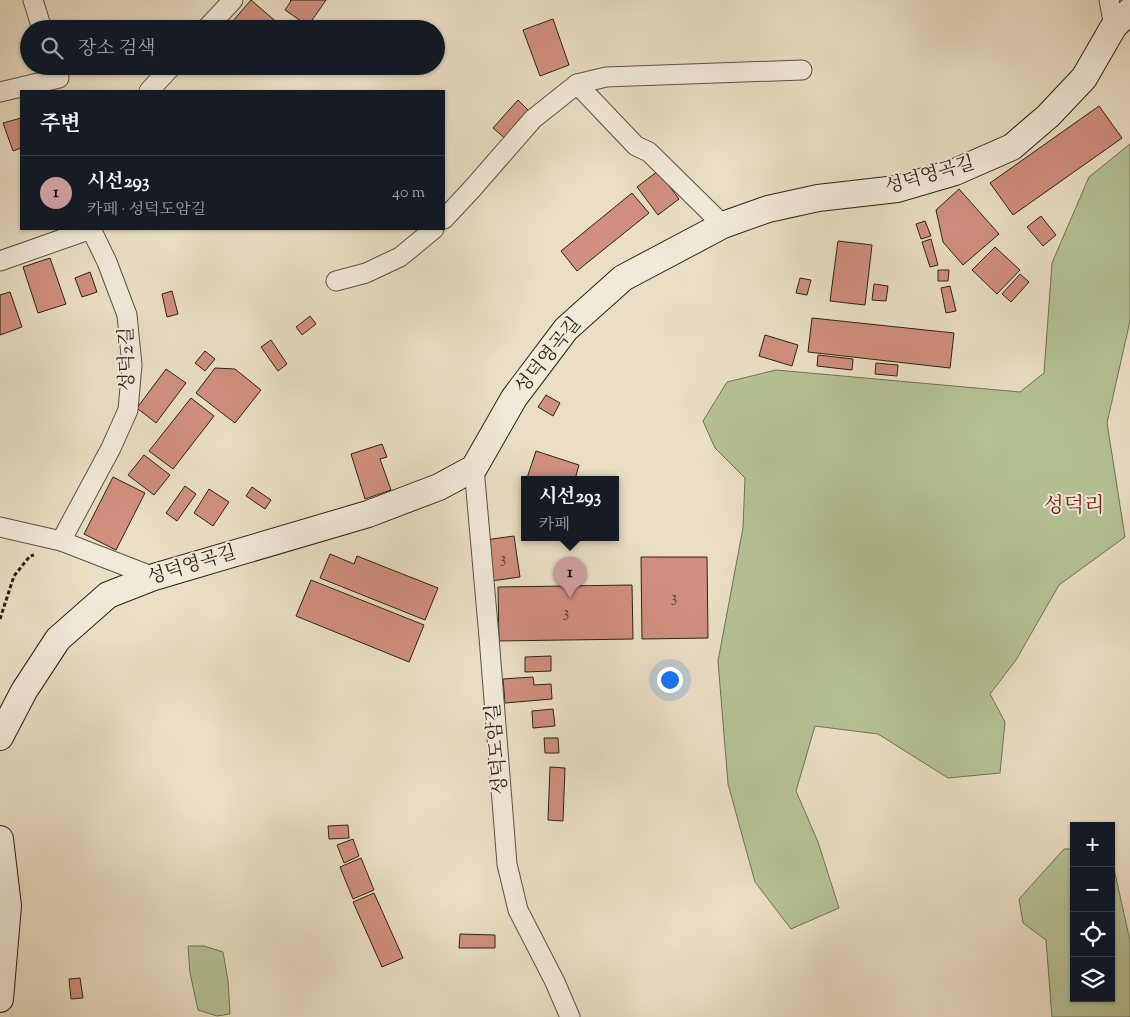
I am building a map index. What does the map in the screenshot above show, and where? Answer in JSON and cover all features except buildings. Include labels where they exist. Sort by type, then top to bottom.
[{"type":"main road","name":"성덕영곡길","points":[[0,737],[24,691],[58,639],[108,595],[154,577],[368,514],[439,487],[474,468],[514,398],[566,329],[623,278],[723,225],[768,209],[818,198],[897,189],[955,172],[1012,147],[1048,116],[1084,78],[1122,18]]},
{"type":"main road","points":[[0,839],[8,906],[0,999]]},
{"type":"street","points":[[33,0],[39,20]]},
{"type":"street","points":[[214,20],[233,0]]},
{"type":"street","points":[[1109,0],[1122,18]]},
{"type":"street","points":[[445,218],[472,190],[533,119],[577,84],[606,76],[802,70]]},
{"type":"street","points":[[150,90],[164,75]]},
{"type":"street","points":[[0,92],[58,78]]},
{"type":"street","points":[[577,84],[636,146],[649,152],[723,225]]},
{"type":"street","points":[[0,261],[88,230]]},
{"type":"street","name":"성덕2길","points":[[61,541],[111,448],[128,410],[132,365],[127,316],[107,262],[91,230]]},
{"type":"street","points":[[336,281],[366,274],[400,257],[433,230]]},
{"type":"street","name":"성덕도암길","points":[[474,468],[492,665],[507,864],[518,910],[555,982],[570,1017]]},
{"type":"street","points":[[0,526],[61,541],[154,577]]},
{"type":"path","points":[[0,618],[14,576],[30,556],[61,541]]},
{"type":"path","points":[[0,608],[5,603]]},
{"type":"green space","points":[[1130,144],[1130,321],[1107,423],[1125,537],[1059,585],[1016,660],[990,694],[1005,722],[1000,773],[948,778],[878,734],[815,726],[796,791],[818,842],[839,908],[791,929],[755,882],[728,784],[718,661],[743,528],[745,478],[715,448],[703,421],[727,382],[776,370],[1020,392],[1044,373],[1052,263],[1089,177]]},
{"type":"green space","points":[[1064,849],[1070,849],[1070,1002],[1115,1002],[1115,873],[1130,941],[1130,1017],[1052,1017],[1046,940],[1023,923],[1019,899]]},
{"type":"green space","points":[[188,946],[204,946],[223,952],[228,981],[230,1014],[217,1016],[198,1010],[190,973]]},
{"type":"place","name":"시선293","points":[[570,598]]},
{"type":"district","name":"성덕리","points":[[1074,507]]}]
